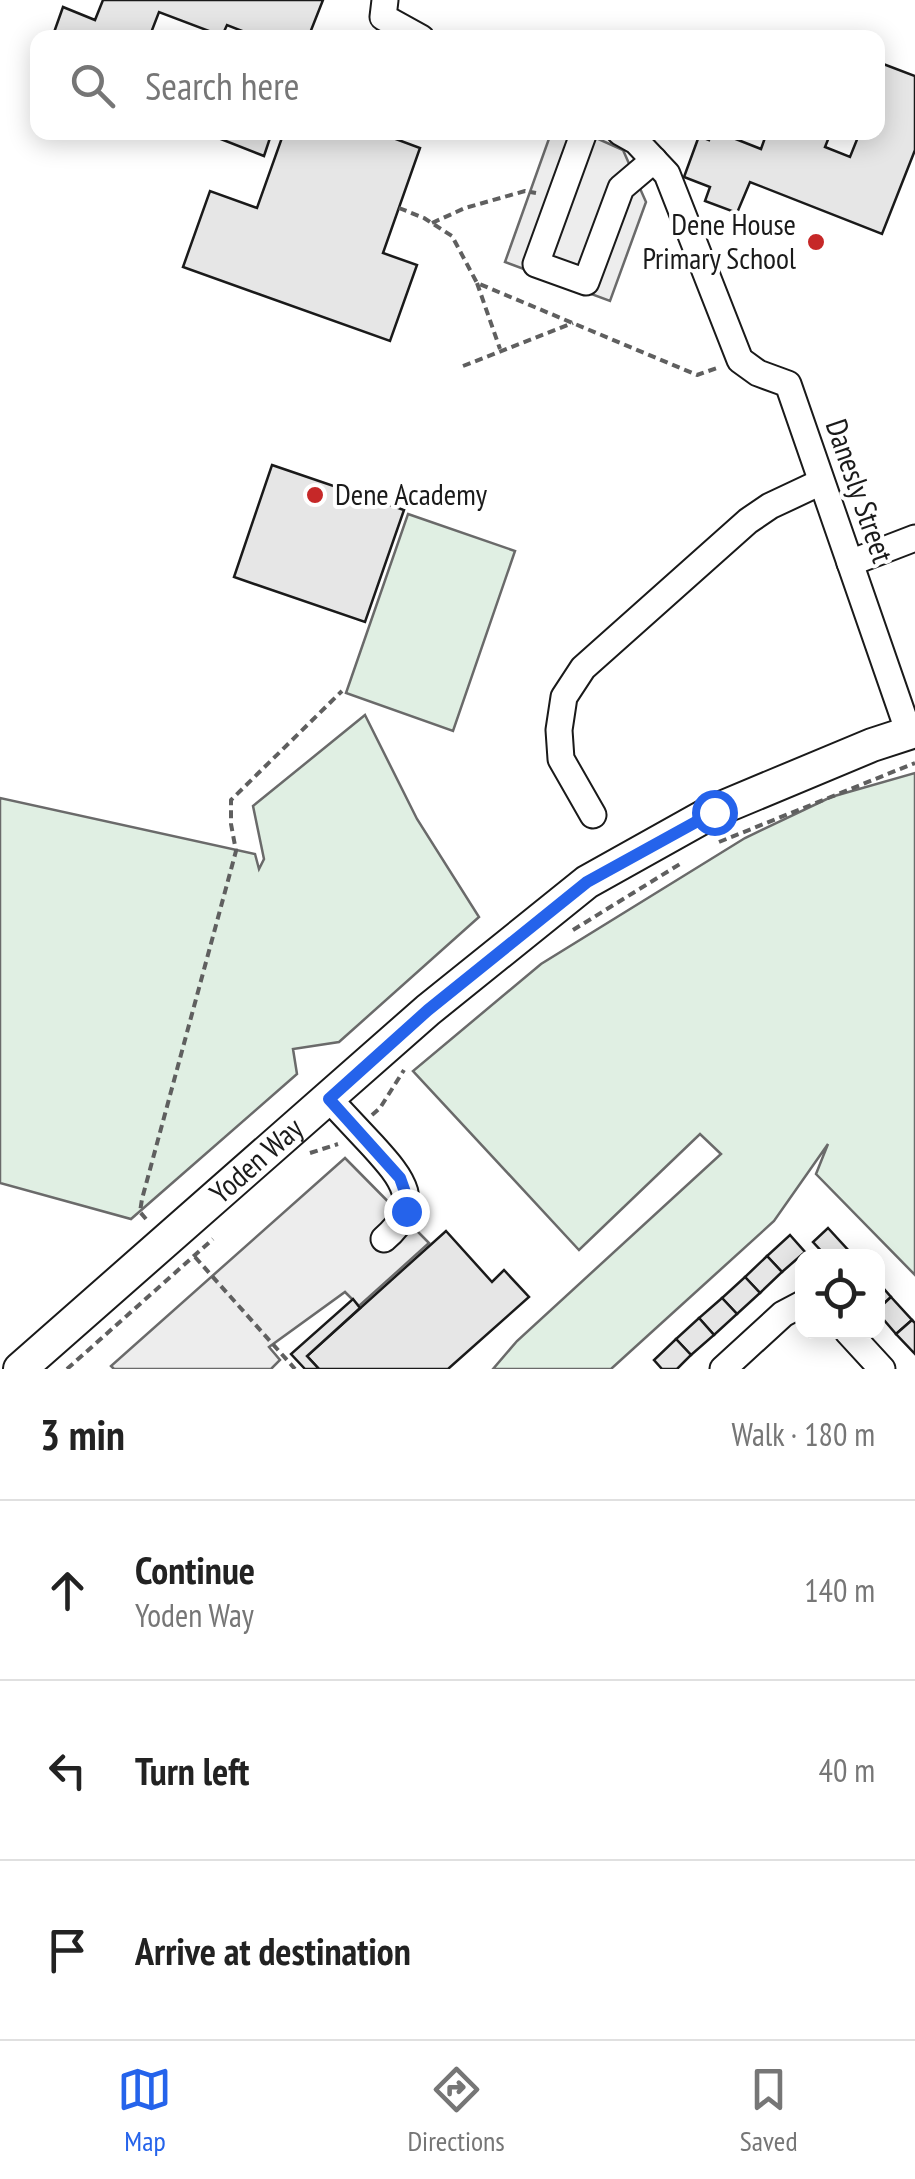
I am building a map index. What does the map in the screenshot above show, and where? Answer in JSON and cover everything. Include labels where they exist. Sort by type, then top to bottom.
[{"type":"main road","name":"Yoden Way","points":[[20,1369],[428,1010],[587,882],[714,812],[872,745],[913,743]]},
{"type":"street","points":[[384,0],[382,17],[406,30]]},
{"type":"street","points":[[581,140],[536,264],[586,282],[621,188],[654,160]]},
{"type":"street","points":[[633,140],[667,174],[740,360]]},
{"type":"street","name":"Danesly Street","points":[[740,360],[758,373],[788,384],[913,743]]},
{"type":"street","points":[[594,816],[561,759],[559,730],[564,697],[583,668],[748,521],[821,482]]},
{"type":"street","points":[[850,563],[915,538]]},
{"type":"street","points":[[329,1099],[400,1178],[406,1211],[398,1227],[384,1238]]},
{"type":"street","points":[[723,1369],[782,1314],[795,1308]]},
{"type":"street","points":[[854,1339],[882,1369]]},
{"type":"path","points":[[432,223],[465,208],[526,191],[560,198]]},
{"type":"path","points":[[399,208],[452,236],[477,283],[500,352]]},
{"type":"path","points":[[477,283],[697,375],[740,360]]},
{"type":"path","points":[[463,366],[574,323]]},
{"type":"path","points":[[142,1199],[236,851],[232,800],[342,691]]},
{"type":"path","points":[[706,848],[913,743]]},
{"type":"path","points":[[565,936],[690,858]]},
{"type":"path","points":[[308,1154],[337,1145],[380,1108],[408,1064]]},
{"type":"path","points":[[67,1369],[223,1230]]},
{"type":"path","points":[[194,1255],[295,1369]]},
{"type":"green space","points":[[408,514],[515,551],[453,731],[346,693]]},
{"type":"green space","points":[[365,715],[417,819],[479,917],[339,1042],[293,1049],[297,1074],[131,1219],[0,1183],[0,798],[255,854],[259,869],[264,859],[253,806]]},
{"type":"green space","points":[[915,773],[915,1275],[816,1174],[828,1144],[774,1221],[611,1369],[493,1369],[517,1341],[721,1154],[700,1134],[579,1250],[413,1071],[541,964],[745,838],[831,797]]},
{"type":"shaded area","points":[[549,140],[601,140],[623,150],[646,202],[610,301],[505,262]]},
{"type":"shaded area","points":[[345,1158],[429,1243],[359,1306],[345,1292],[269,1347],[280,1360],[271,1369],[111,1366]]},
{"type":"building","points":[[103,0],[323,0],[311,30],[240,30],[227,25],[225,30],[206,30],[159,12],[152,30],[55,30],[63,7],[95,20]]},
{"type":"building","points":[[885,65],[915,76],[915,150],[882,234],[750,182],[737,213],[705,201],[710,187],[684,177],[698,140],[738,140],[761,149],[764,140],[828,140],[825,147],[850,157],[857,140],[885,140]]},
{"type":"building","points":[[223,140],[269,140],[264,156]]},
{"type":"building","points":[[281,140],[398,140],[420,148],[383,253],[417,265],[390,341],[183,267],[210,191],[257,208]]},
{"type":"building","points":[[272,465],[404,510],[365,622],[234,577]]},
{"type":"building","points":[[828,1228],[847,1249],[820,1249],[813,1242]]},
{"type":"building","points":[[446,1231],[492,1282],[504,1270],[529,1297],[448,1369],[319,1369],[307,1356]]},
{"type":"building","points":[[790,1235],[802,1249],[795,1249],[795,1261],[782,1272],[767,1256]]},
{"type":"building","points":[[767,1256],[782,1272],[760,1293],[745,1277]]},
{"type":"building","points":[[745,1277],[760,1293],[737,1314],[722,1298]]},
{"type":"building","points":[[891,1297],[912,1320],[896,1334],[885,1321],[885,1303]]},
{"type":"building","points":[[722,1298],[737,1314],[714,1335],[699,1318]]},
{"type":"building","points":[[353,1299],[360,1308],[307,1356],[319,1369],[305,1369],[291,1354]]},
{"type":"building","points":[[699,1318],[714,1335],[691,1355],[676,1339]]},
{"type":"building","points":[[912,1320],[915,1323],[915,1354],[896,1334]]},
{"type":"building","points":[[676,1339],[691,1355],[677,1369],[662,1369],[654,1360]]},
{"type":"place","name":"Dene House Primary School","points":[[816,242]]},
{"type":"place","name":"Dene Academy","points":[[315,495]]},
{"type":"route","points":[[406,1211],[400,1178],[329,1099],[428,1010],[587,882],[714,812]]}]
